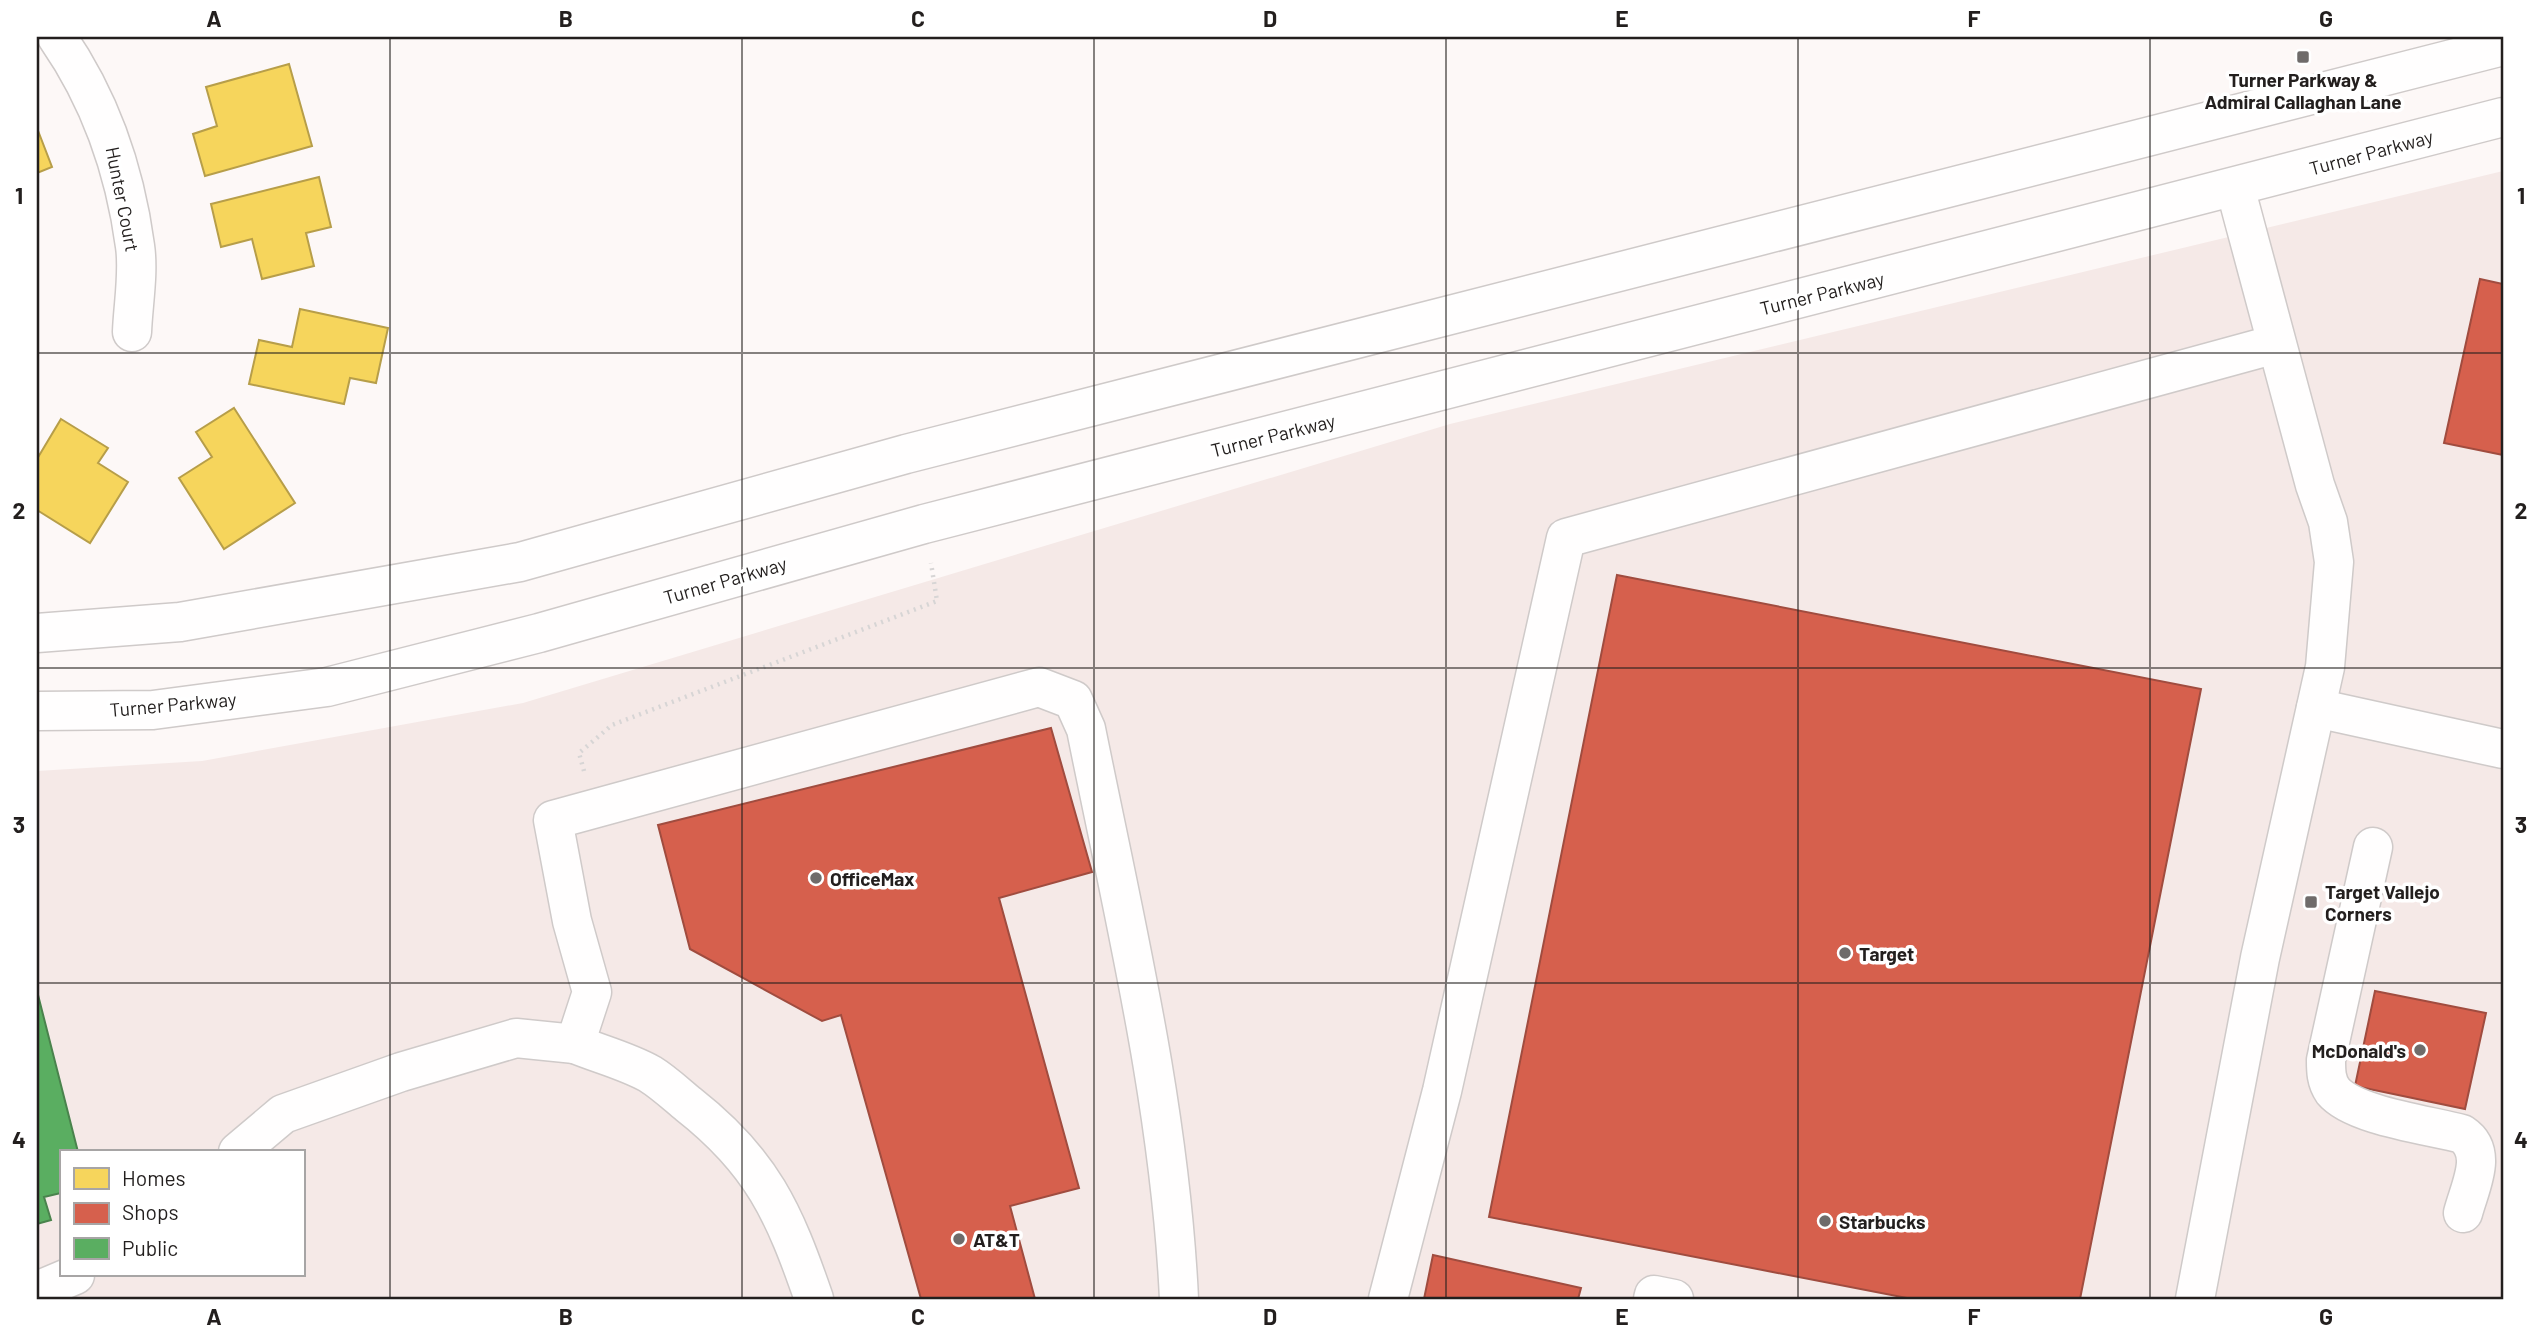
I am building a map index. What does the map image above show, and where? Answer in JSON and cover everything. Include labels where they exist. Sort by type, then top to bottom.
[{"type":"street","name":"Hunter Court","points":[[57,37],[88,86],[113,142],[136,248],[132,332]]},
{"type":"street","points":[[37,633],[180,622],[520,562],[906,454],[2503,46]]},
{"type":"street","name":"Turner Parkway","points":[[37,711],[153,710],[327,687],[539,633],[924,524],[2503,117]]},
{"type":"street","points":[[2195,1299],[2260,958],[2325,667],[2334,562],[2328,522],[2276,344],[2235,187]]},
{"type":"street","points":[[1388,1299],[1443,1091],[1566,538],[2276,344]]},
{"type":"street","points":[[575,1044],[592,992],[572,921],[553,820],[1039,687],[1073,700],[1086,729],[1153,1060],[1177,1252],[1179,1299]]},
{"type":"street","points":[[2316,708],[2503,749]]},
{"type":"street","points":[[2373,846],[2326,1060],[2326,1077],[2331,1089],[2351,1105],[2462,1134],[2472,1140],[2478,1157],[2463,1213]]},
{"type":"street","points":[[240,1150],[283,1114],[401,1072],[516,1038],[575,1044],[650,1074],[722,1131],[751,1161],[773,1199],[797,1251],[814,1299]]},
{"type":"street","points":[[37,1291],[73,1276]]},
{"type":"street","points":[[1653,1299],[1654,1295],[1675,1299]]},
{"type":"path","points":[[594,808],[579,752],[612,725],[937,601],[924,524]]},
{"type":"shaded area","points":[[2503,171],[2503,1299],[37,1299],[37,771],[202,761],[523,703],[1450,424]]},
{"type":"building: Homes","points":[[289,64],[312,146],[205,176],[193,134],[217,126],[206,87]]},
{"type":"building: Homes","points":[[37,128],[52,167],[37,173]]},
{"type":"building: Homes","points":[[319,177],[331,227],[306,233],[314,266],[262,279],[252,239],[221,247],[211,204]]},
{"type":"building: Homes","points":[[300,309],[388,328],[376,383],[350,378],[344,404],[249,384],[259,340],[292,347]]},
{"type":"building: Homes","points":[[234,408],[295,503],[224,549],[179,478],[212,457],[196,432]]},
{"type":"building: Homes","points":[[61,419],[108,448],[98,463],[128,482],[90,543],[37,510],[37,459]]},
{"type":"building: Shops","points":[[2480,279],[2503,284],[2503,455],[2444,443]]},
{"type":"building: Shops","name":"Target","points":[[1617,575],[2201,689],[2080,1299],[1912,1299],[1489,1217]]},
{"type":"building: Shops","points":[[1051,728],[1092,872],[999,898],[1079,1188],[1010,1206],[1035,1299],[921,1299],[841,1015],[822,1021],[690,949],[658,825]]},
{"type":"building: Shops","name":"McDonald's","points":[[2375,991],[2486,1013],[2465,1109],[2355,1086]]},
{"type":"building: Shops","points":[[1433,1255],[1581,1288],[1578,1299],[1424,1299]]},
{"type":"building: Public","points":[[37,991],[77,1150],[60,1150],[60,1193],[44,1197],[51,1220],[37,1224]]},
{"type":"place","name":"Turner Parkway & Admiral Callaghan Lane","points":[[2303,57]]},
{"type":"place","name":"OfficeMax","points":[[816,878]]},
{"type":"place","name":"Target Vallejo Corners","points":[[2311,902]]},
{"type":"place","name":"Target","points":[[1845,953]]},
{"type":"place","name":"McDonald's","points":[[2420,1050]]},
{"type":"place","name":"Starbucks","points":[[1825,1221]]},
{"type":"place","name":"AT&T","points":[[959,1239]]}]
